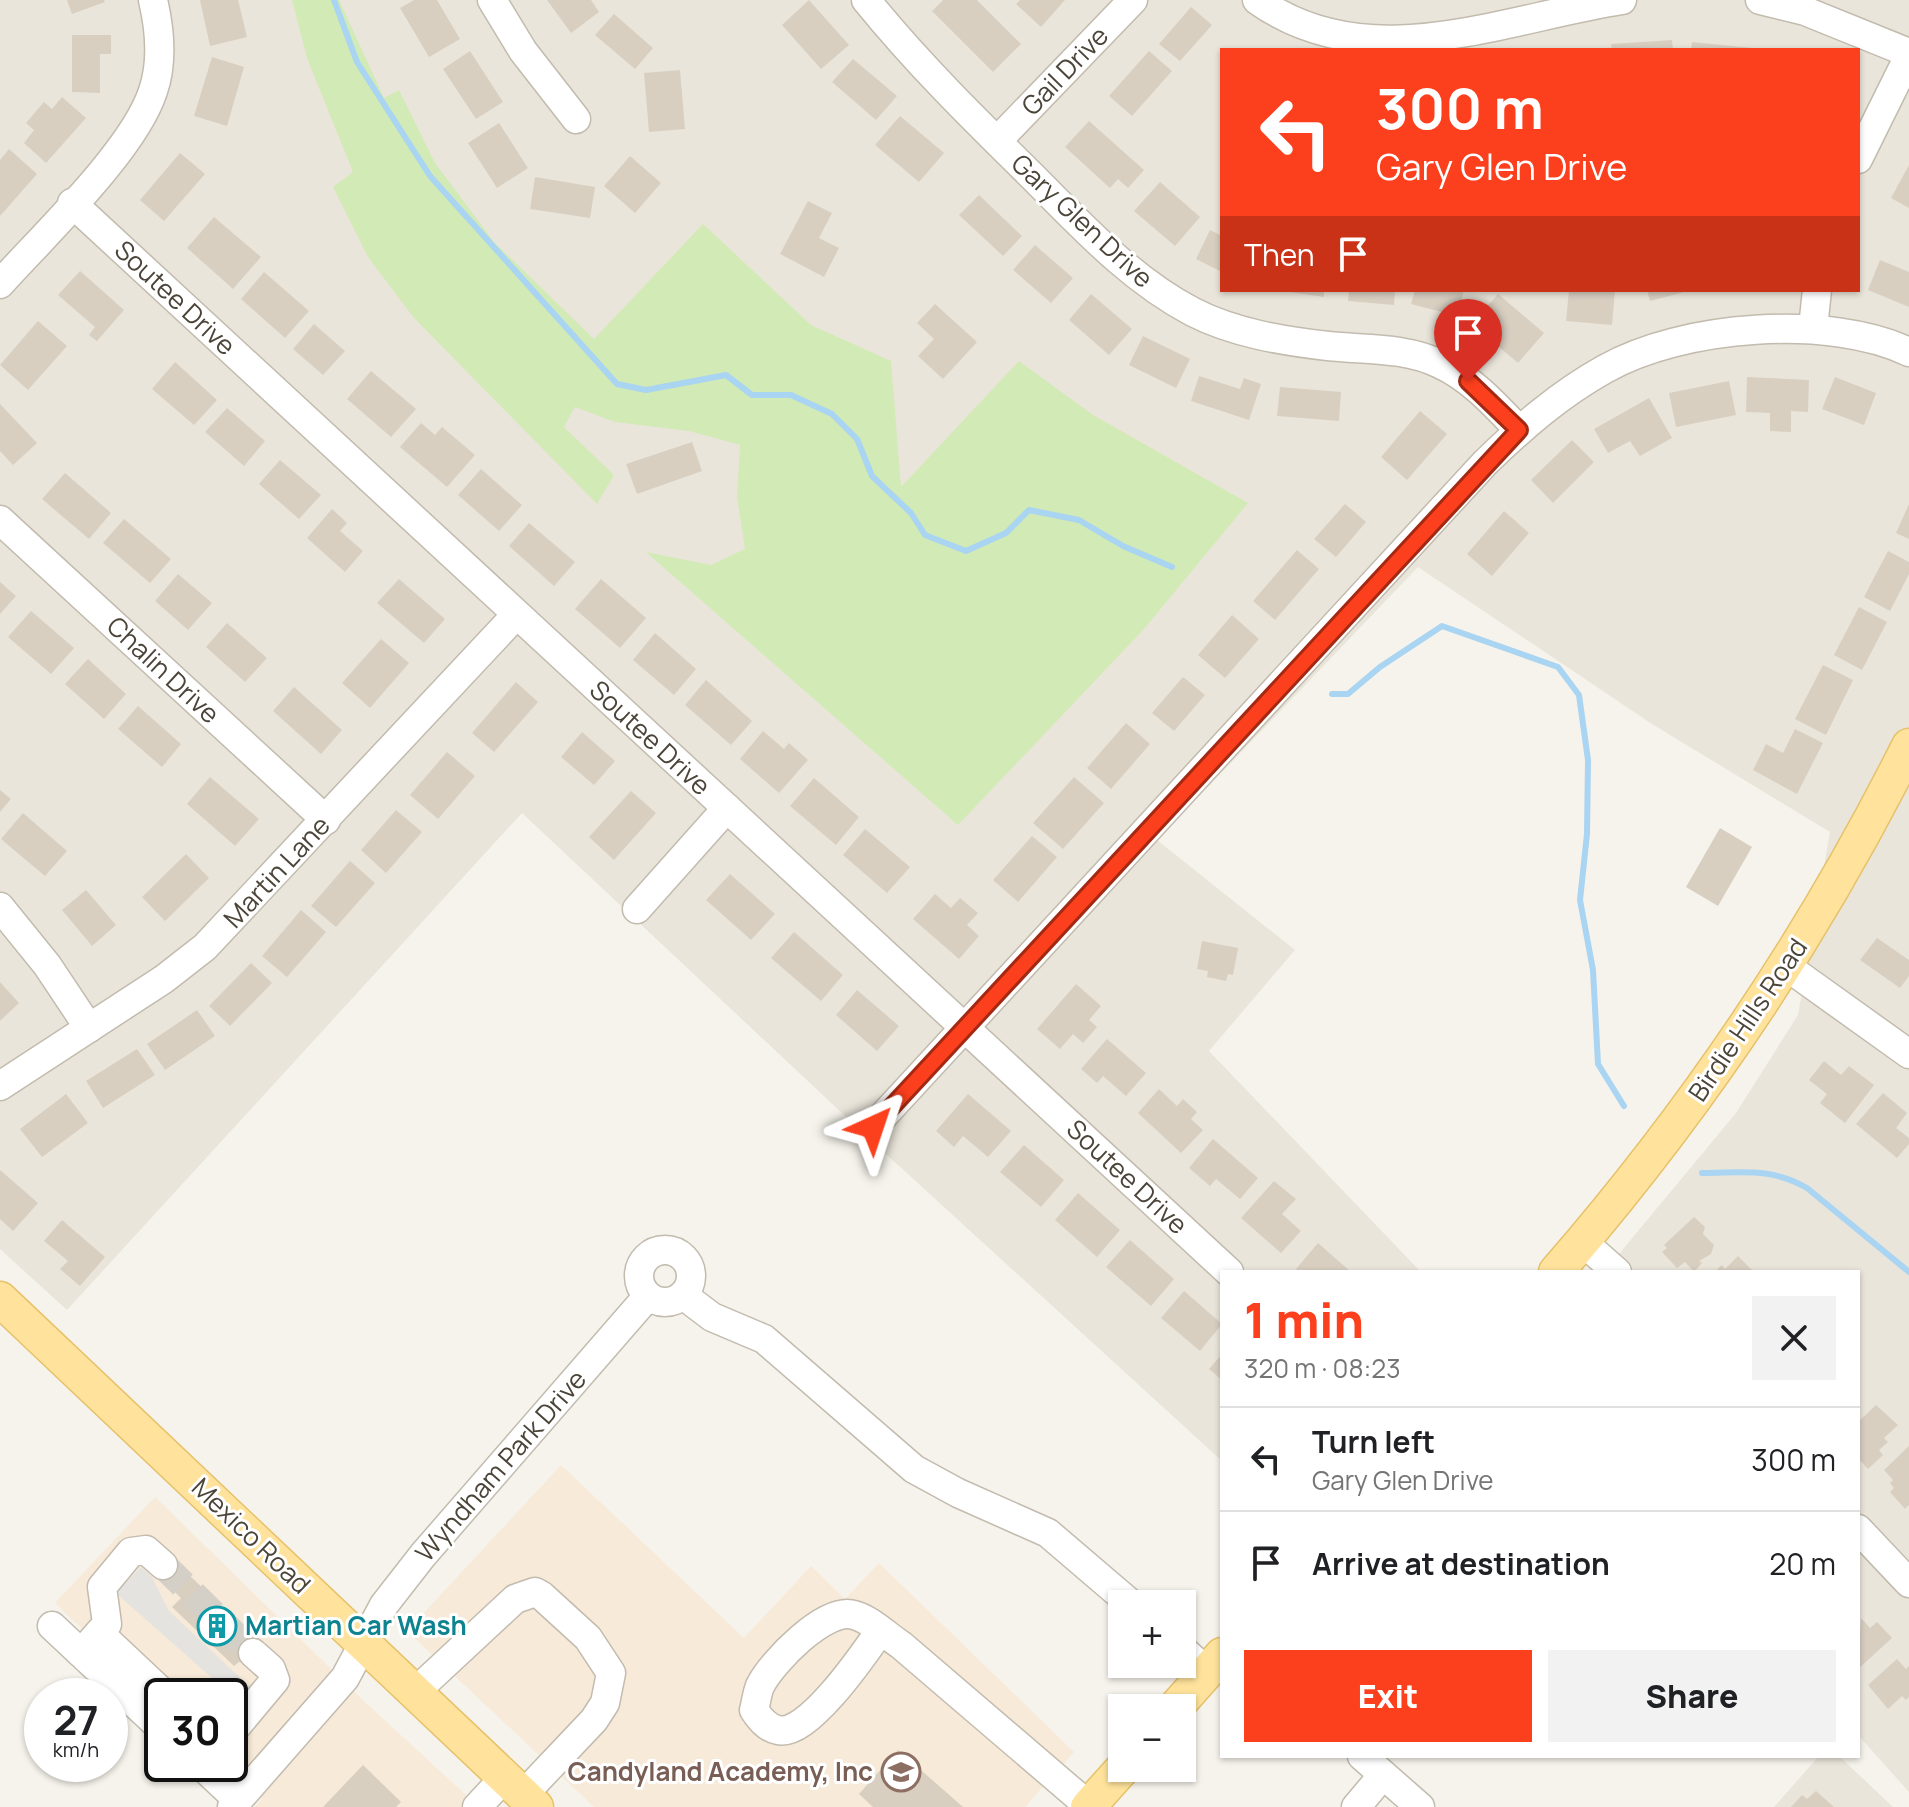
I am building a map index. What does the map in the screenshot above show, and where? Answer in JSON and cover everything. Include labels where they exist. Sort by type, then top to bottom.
[{"type":"main road","name":"Birdie Hills Road","points":[[1558,1270],[1676,1127],[1786,966],[1834,888],[1909,746]]},
{"type":"main road","name":"Mexico Road","points":[[0,1299],[521,1793]]},
{"type":"main road","points":[[1187,1694],[1215,1663]]},
{"type":"main road","points":[[1089,1806],[1110,1782]]},
{"type":"street","points":[[0,284],[123,146],[143,116],[154,90],[160,54],[153,0]]},
{"type":"street","points":[[492,0],[523,51],[576,119]]},
{"type":"street","name":"Gary Glen Drive","points":[[866,0],[940,86],[1132,271],[1194,312],[1270,337],[1329,346],[1380,348],[1441,364],[1468,381],[1519,430]]},
{"type":"street","name":"Gail Drive","points":[[997,141],[1133,0]]},
{"type":"street","points":[[1257,0],[1285,18],[1319,30],[1383,42],[1431,39],[1554,5],[1622,0]]},
{"type":"street","points":[[1760,0],[1805,11],[1909,54],[1860,155]]},
{"type":"street","name":"Soutee Drive","points":[[72,203],[1227,1270]]},
{"type":"street","points":[[1813,328],[1817,292]]},
{"type":"street","points":[[873,1127],[1519,430],[1607,368],[1699,336],[1813,328],[1857,335],[1909,352]]},
{"type":"street","name":"Chalin Drive","points":[[0,520],[326,820]]},
{"type":"street","name":"Martin Lane","points":[[0,1086],[205,947],[516,615]]},
{"type":"street","points":[[637,909],[727,808]]},
{"type":"street","points":[[0,907],[47,965],[89,1028]]},
{"type":"street","points":[[1786,966],[1909,1054]]},
{"type":"street","points":[[1583,1242],[1615,1270]]},
{"type":"street","points":[[668,1250],[688,1264],[691,1281],[683,1295],[665,1302],[648,1296],[639,1281],[641,1265],[652,1253],[668,1250]]},
{"type":"street","points":[[683,1295],[712,1317],[764,1339],[914,1469],[958,1493],[1048,1533],[1115,1590]]},
{"type":"street","name":"Wyndham Park Drive","points":[[235,1804],[345,1678],[384,1605],[423,1555],[648,1296]]},
{"type":"street","points":[[1860,1531],[1909,1583]]},
{"type":"street","points":[[144,1704],[96,1636],[102,1587],[131,1552],[146,1550],[163,1565]]},
{"type":"street","points":[[415,1692],[515,1599],[535,1592],[588,1638],[611,1673],[605,1703],[521,1793],[477,1807]]},
{"type":"street","points":[[880,1631],[856,1665],[795,1729],[780,1731],[765,1724],[754,1710],[760,1685],[807,1631],[835,1616],[853,1614],[880,1631],[1016,1741],[1089,1806]]},
{"type":"street","points":[[52,1626],[96,1636],[145,1678]]},
{"type":"street","points":[[248,1712],[275,1680],[271,1669],[253,1653]]},
{"type":"street","points":[[1196,1655],[1215,1663]]},
{"type":"street","points":[[1364,1758],[1420,1807]]},
{"type":"street","points":[[1356,1807],[1383,1775]]},
{"type":"street","points":[[216,1782],[235,1804]]},
{"type":"shaded area","points":[[0,0],[1909,0],[1909,1792],[1860,1737],[1860,1270],[1606,1270],[1736,1113],[1798,1015],[1830,832],[1652,724],[1418,567],[1157,840],[1295,950],[1209,1051],[1419,1270],[1220,1270],[1220,1459],[875,1144],[522,813],[67,1310],[0,1249]]},
{"type":"shaded area","points":[[561,1465],[744,1638],[811,1566],[845,1599],[879,1563],[1074,1752],[1025,1807],[594,1807],[407,1631]]},
{"type":"shaded area","points":[[155,1497],[366,1703],[479,1807],[255,1807],[262,1799],[243,1782],[248,1782],[248,1678],[144,1678],[144,1689],[55,1603]]},
{"type":"shaded area","points":[[141,1567],[152,1577],[169,1611],[240,1678],[212,1678],[116,1593]]},
{"type":"shaded area","points":[[1817,1758],[1841,1758],[1893,1807],[1774,1807]]},
{"type":"green space","points":[[292,0],[339,0],[384,98],[399,90],[435,163],[494,242],[594,339],[703,224],[811,325],[891,361],[901,487],[1019,361],[1093,415],[1248,503],[1144,629],[958,825],[646,552],[711,565],[745,549],[737,497],[740,445],[689,431],[615,422],[575,407],[564,427],[614,475],[597,504],[414,318],[368,257],[333,187],[353,172],[307,58]]},
{"type":"building","points":[[67,0],[104,0],[105,2],[72,14]]},
{"type":"building","points":[[200,0],[238,0],[247,37],[210,46]]},
{"type":"building","points":[[414,0],[437,0],[460,39],[429,57],[400,8]]},
{"type":"building","points":[[547,0],[591,0],[599,12],[571,33]]},
{"type":"building","points":[[809,0],[849,45],[821,69],[782,25]]},
{"type":"building","points":[[943,0],[977,0],[1021,44],[993,72],[932,11]]},
{"type":"building","points":[[1020,0],[1065,0],[1041,27],[1016,4]]},
{"type":"building","points":[[1191,7],[1212,25],[1180,61],[1159,44]]},
{"type":"building","points":[[614,14],[653,48],[635,69],[595,35]]},
{"type":"building","points":[[72,35],[111,35],[111,54],[100,54],[100,93],[72,92]]},
{"type":"building","points":[[1672,40],[1673,48],[1612,48],[1611,44]]},
{"type":"building","points":[[1692,42],[1752,48],[1691,48]]},
{"type":"building","points":[[470,51],[503,102],[476,119],[443,69]]},
{"type":"building","points":[[1149,51],[1172,71],[1132,116],[1109,96]]},
{"type":"building","points":[[212,57],[244,67],[227,126],[194,116]]},
{"type":"building","points":[[853,59],[897,96],[876,120],[832,82]]},
{"type":"building","points":[[680,70],[685,129],[649,132],[644,73]]},
{"type":"building","points":[[62,97],[86,118],[46,163],[24,143],[34,130],[26,123],[44,102],[52,109]]},
{"type":"building","points":[[900,116],[944,153],[919,182],[875,145]]},
{"type":"building","points":[[1089,121],[1144,170],[1128,188],[1118,179],[1110,188],[1065,147]]},
{"type":"building","points":[[499,123],[528,168],[497,188],[468,143]]},
{"type":"building","points":[[9,149],[37,174],[0,216],[0,160]]},
{"type":"building","points":[[180,153],[205,174],[164,221],[140,200]]},
{"type":"building","points":[[630,156],[661,183],[635,213],[604,186]]},
{"type":"building","points":[[1909,165],[1909,208],[1891,198]]},
{"type":"building","points":[[535,177],[595,187],[590,218],[530,209]]},
{"type":"building","points":[[1160,182],[1200,217],[1175,246],[1134,211]]},
{"type":"building","points":[[979,195],[1022,236],[1003,256],[959,215]]},
{"type":"building","points":[[808,201],[832,213],[819,238],[839,248],[824,277],[780,254]]},
{"type":"building","points":[[214,217],[261,257],[233,289],[187,248]]},
{"type":"building","points":[[1210,230],[1220,235],[1220,271],[1196,259]]},
{"type":"building","points":[[1035,245],[1073,278],[1051,303],[1013,270]]},
{"type":"building","points":[[1880,260],[1909,272],[1909,307],[1868,290]]},
{"type":"building","points":[[80,271],[124,310],[97,341],[89,335],[95,327],[58,295]]},
{"type":"building","points":[[264,272],[309,311],[285,338],[241,299]]},
{"type":"building","points":[[1290,292],[1324,292],[1324,297]]},
{"type":"building","points":[[1349,292],[1395,292],[1394,305],[1348,301]]},
{"type":"building","points":[[1414,292],[1463,292],[1457,316],[1411,304]]},
{"type":"building","points":[[1569,292],[1615,292],[1612,325],[1566,321]]},
{"type":"building","points":[[1648,292],[1684,292],[1650,301]]},
{"type":"building","points":[[1091,294],[1132,329],[1109,355],[1069,320]]},
{"type":"building","points":[[1498,294],[1544,333],[1518,363],[1472,324]]},
{"type":"building","points":[[935,304],[977,342],[943,379],[918,356],[934,339],[917,323]]},
{"type":"building","points":[[38,321],[67,346],[28,390],[0,365]]},
{"type":"building","points":[[314,324],[345,351],[323,375],[293,349]]},
{"type":"building","points":[[1143,336],[1190,359],[1176,388],[1129,365]]},
{"type":"building","points":[[175,362],[217,400],[194,425],[152,389]]},
{"type":"building","points":[[371,371],[416,409],[391,437],[347,399]]},
{"type":"building","points":[[1199,376],[1240,389],[1244,378],[1261,384],[1249,420],[1191,401]]},
{"type":"building","points":[[1747,377],[1809,380],[1808,412],[1791,411],[1791,432],[1770,431],[1770,413],[1746,412]]},
{"type":"building","points":[[1835,377],[1876,393],[1864,425],[1822,409]]},
{"type":"building","points":[[1729,381],[1736,415],[1676,427],[1669,393]]},
{"type":"building","points":[[1280,387],[1341,392],[1339,421],[1277,416]]},
{"type":"building","points":[[1649,398],[1672,438],[1640,456],[1630,441],[1608,453],[1594,429]]},
{"type":"building","points":[[0,404],[37,443],[13,465],[0,451]]},
{"type":"building","points":[[227,408],[265,441],[244,466],[205,432]]},
{"type":"building","points":[[1420,411],[1447,434],[1407,480],[1381,457]]},
{"type":"building","points":[[421,423],[435,435],[442,427],[475,455],[447,487],[400,447]]},
{"type":"building","points":[[1572,440],[1594,462],[1553,503],[1531,480]]},
{"type":"building","points":[[692,442],[702,471],[637,494],[626,464]]},
{"type":"building","points":[[280,460],[321,495],[299,519],[259,484]]},
{"type":"building","points":[[481,469],[522,505],[499,531],[458,495]]},
{"type":"building","points":[[65,473],[111,513],[89,539],[42,499]]},
{"type":"building","points":[[1345,504],[1366,522],[1336,557],[1314,539]]},
{"type":"building","points":[[1909,504],[1909,539],[1896,533]]},
{"type":"building","points":[[332,509],[347,523],[340,531],[363,551],[345,572],[307,538]]},
{"type":"building","points":[[1504,511],[1529,533],[1492,576],[1467,554]]},
{"type":"building","points":[[124,519],[171,559],[150,583],[103,543]]},
{"type":"building","points":[[529,523],[575,562],[554,586],[509,546]]},
{"type":"building","points":[[1297,550],[1319,569],[1275,620],[1253,601]]},
{"type":"building","points":[[1888,551],[1909,562],[1909,574],[1890,611],[1864,597]]},
{"type":"building","points":[[178,574],[212,603],[188,630],[155,601]]},
{"type":"building","points":[[399,579],[445,619],[424,643],[377,603]]},
{"type":"building","points":[[601,579],[646,618],[620,648],[575,609]]},
{"type":"building","points":[[0,582],[16,596],[0,614]]},
{"type":"building","points":[[1859,607],[1887,622],[1862,670],[1834,655]]},
{"type":"building","points":[[31,611],[74,648],[51,674],[8,637]]},
{"type":"building","points":[[1232,615],[1259,639],[1225,678],[1198,655]]},
{"type":"building","points":[[227,623],[267,658],[245,682],[206,647]]},
{"type":"building","points":[[655,633],[696,669],[674,695],[633,660]]},
{"type":"building","points":[[381,639],[409,663],[370,708],[342,683]]},
{"type":"building","points":[[88,659],[126,694],[104,719],[65,684]]},
{"type":"building","points":[[1823,665],[1853,680],[1826,735],[1795,719]]},
{"type":"building","points":[[1183,677],[1205,695],[1174,731],[1152,713]]},
{"type":"building","points":[[706,680],[752,721],[731,745],[685,705]]},
{"type":"building","points":[[516,682],[538,702],[494,752],[472,733]]},
{"type":"building","points":[[294,687],[342,730],[321,754],[273,711]]},
{"type":"building","points":[[138,706],[181,744],[162,767],[118,729]]},
{"type":"building","points":[[1126,723],[1150,744],[1111,789],[1087,768]]},
{"type":"building","points":[[1795,729],[1823,743],[1797,794],[1753,770],[1766,744],[1783,753]]},
{"type":"building","points":[[763,731],[784,749],[789,743],[808,760],[779,793],[740,759]]},
{"type":"building","points":[[582,732],[615,761],[594,785],[561,757]]},
{"type":"building","points":[[447,752],[475,776],[438,819],[410,795]]},
{"type":"building","points":[[210,777],[259,819],[235,846],[187,804]]},
{"type":"building","points":[[1074,777],[1104,803],[1063,849],[1033,823]]},
{"type":"building","points":[[814,778],[859,817],[836,845],[790,806]]},
{"type":"building","points":[[0,790],[11,799],[0,812]]},
{"type":"building","points":[[631,791],[656,813],[614,860],[589,837]]},
{"type":"building","points":[[396,810],[422,832],[386,873],[361,850]]},
{"type":"building","points":[[23,813],[67,851],[45,876],[1,839]]},
{"type":"building","points":[[1720,828],[1752,847],[1718,906],[1686,887]]},
{"type":"building","points":[[865,829],[910,867],[887,893],[843,855]]},
{"type":"building","points":[[1032,836],[1057,857],[1018,902],[993,880]]},
{"type":"building","points":[[186,854],[209,878],[165,921],[142,897]]},
{"type":"building","points":[[350,861],[375,883],[336,927],[311,906]]},
{"type":"building","points":[[730,874],[775,914],[751,940],[706,900]]},
{"type":"building","points":[[86,890],[116,925],[92,946],[62,910]]},
{"type":"building","points":[[935,894],[951,908],[960,898],[978,913],[967,925],[979,936],[959,959],[913,919]]},
{"type":"building","points":[[301,910],[326,932],[287,977],[262,956]]},
{"type":"building","points":[[794,932],[843,975],[821,1001],[771,958]]},
{"type":"building","points":[[1877,938],[1909,960],[1909,976],[1900,988],[1860,960]]},
{"type":"building","points":[[1202,941],[1238,948],[1233,975],[1228,974],[1226,981],[1207,977],[1208,971],[1197,969]]},
{"type":"building","points":[[251,963],[272,983],[230,1026],[209,1006]]},
{"type":"building","points":[[0,982],[19,1003],[0,1021]]},
{"type":"building","points":[[1076,984],[1101,1006],[1089,1020],[1097,1027],[1083,1043],[1073,1034],[1060,1049],[1037,1029]]},
{"type":"building","points":[[857,990],[899,1026],[877,1051],[836,1015]]},
{"type":"building","points":[[197,1010],[215,1036],[165,1070],[147,1044]]},
{"type":"building","points":[[1107,1039],[1146,1073],[1126,1096],[1103,1076],[1097,1083],[1081,1069]]},
{"type":"building","points":[[137,1049],[155,1075],[103,1108],[86,1081]]},
{"type":"building","points":[[1824,1061],[1841,1075],[1849,1066],[1874,1085],[1845,1123],[1820,1103],[1827,1094],[1809,1080]]},
{"type":"building","points":[[1159,1089],[1177,1106],[1183,1099],[1197,1112],[1191,1119],[1203,1130],[1181,1153],[1138,1113]]},
{"type":"building","points":[[1883,1093],[1907,1113],[1896,1128],[1909,1138],[1909,1144],[1897,1158],[1856,1124]]},
{"type":"building","points":[[66,1094],[88,1123],[42,1157],[20,1129]]},
{"type":"building","points":[[968,1094],[1011,1131],[988,1157],[963,1136],[954,1147],[936,1131]]},
{"type":"building","points":[[1213,1139],[1258,1178],[1240,1199],[1216,1179],[1210,1186],[1189,1168]]},
{"type":"building","points":[[1024,1145],[1064,1180],[1041,1207],[1000,1172]]},
{"type":"building","points":[[0,1170],[38,1203],[13,1231],[0,1219]]},
{"type":"building","points":[[1274,1181],[1296,1199],[1282,1214],[1301,1231],[1281,1253],[1241,1218]]},
{"type":"building","points":[[1078,1193],[1120,1230],[1097,1257],[1055,1220]]},
{"type":"building","points":[[1694,1217],[1705,1227],[1703,1234],[1714,1245],[1711,1254],[1699,1261],[1702,1263],[1692,1270],[1685,1262],[1677,1268],[1662,1252],[1667,1248],[1664,1245]]},
{"type":"building","points":[[62,1220],[105,1257],[80,1286],[60,1269],[68,1261],[44,1241]]},
{"type":"building","points":[[1130,1240],[1174,1279],[1151,1306],[1106,1267]]},
{"type":"building","points":[[1318,1243],[1349,1270],[1297,1270]]},
{"type":"building","points":[[1738,1256],[1752,1270],[1716,1270],[1722,1265],[1725,1269]]},
{"type":"building","points":[[1184,1291],[1220,1322],[1220,1326],[1200,1351],[1161,1318]]},
{"type":"building","points":[[1220,1356],[1220,1378],[1209,1369]]},
{"type":"building","points":[[1876,1405],[1898,1425],[1884,1438],[1888,1442],[1879,1450],[1883,1455],[1868,1469],[1860,1460],[1860,1420]]},
{"type":"building","points":[[1909,1446],[1909,1505],[1905,1509],[1890,1492],[1894,1488],[1890,1483],[1893,1480],[1884,1470]]},
{"type":"building","name":"Martian Car Wash","points":[[170,1557],[262,1644],[234,1666],[172,1607],[181,1598],[155,1573]]},
{"type":"building","points":[[1861,1618],[1870,1628],[1877,1622],[1892,1638],[1860,1667]]},
{"type":"building","points":[[1897,1659],[1906,1669],[1909,1666],[1909,1697],[1906,1700],[1902,1696],[1888,1709],[1868,1685]]},
{"type":"building","name":"Candyland Academy, Inc","points":[[898,1750],[963,1807],[873,1807],[859,1794]]},
{"type":"building","points":[[363,1765],[401,1802],[396,1807],[323,1807]]},
{"type":"building","points":[[1816,1791],[1834,1807],[1791,1807],[1802,1795],[1807,1799]]},
{"type":"waterway","points":[[334,0],[357,62],[430,176],[617,384],[646,390],[726,375],[752,395],[791,395],[832,414],[857,439],[872,476],[911,513],[925,535],[966,551],[1006,533],[1029,510],[1079,520],[1123,546],[1172,567]]},
{"type":"waterway","points":[[1332,694],[1348,694],[1380,667],[1442,626],[1558,667],[1579,695],[1588,760],[1587,834],[1580,900],[1593,970],[1598,1064],[1624,1106]]},
{"type":"waterway","points":[[1702,1173],[1768,1174],[1794,1181],[1807,1188],[1909,1272]]},
{"type":"tunnel","points":[[163,1565],[253,1653]]},
{"type":"place","name":"Martian Car Wash","points":[[217,1626]]},
{"type":"place","name":"Candyland Academy, Inc","points":[[901,1772]]},
{"type":"route","points":[[873,1127],[1485,463],[1519,430],[1468,381]]}]
